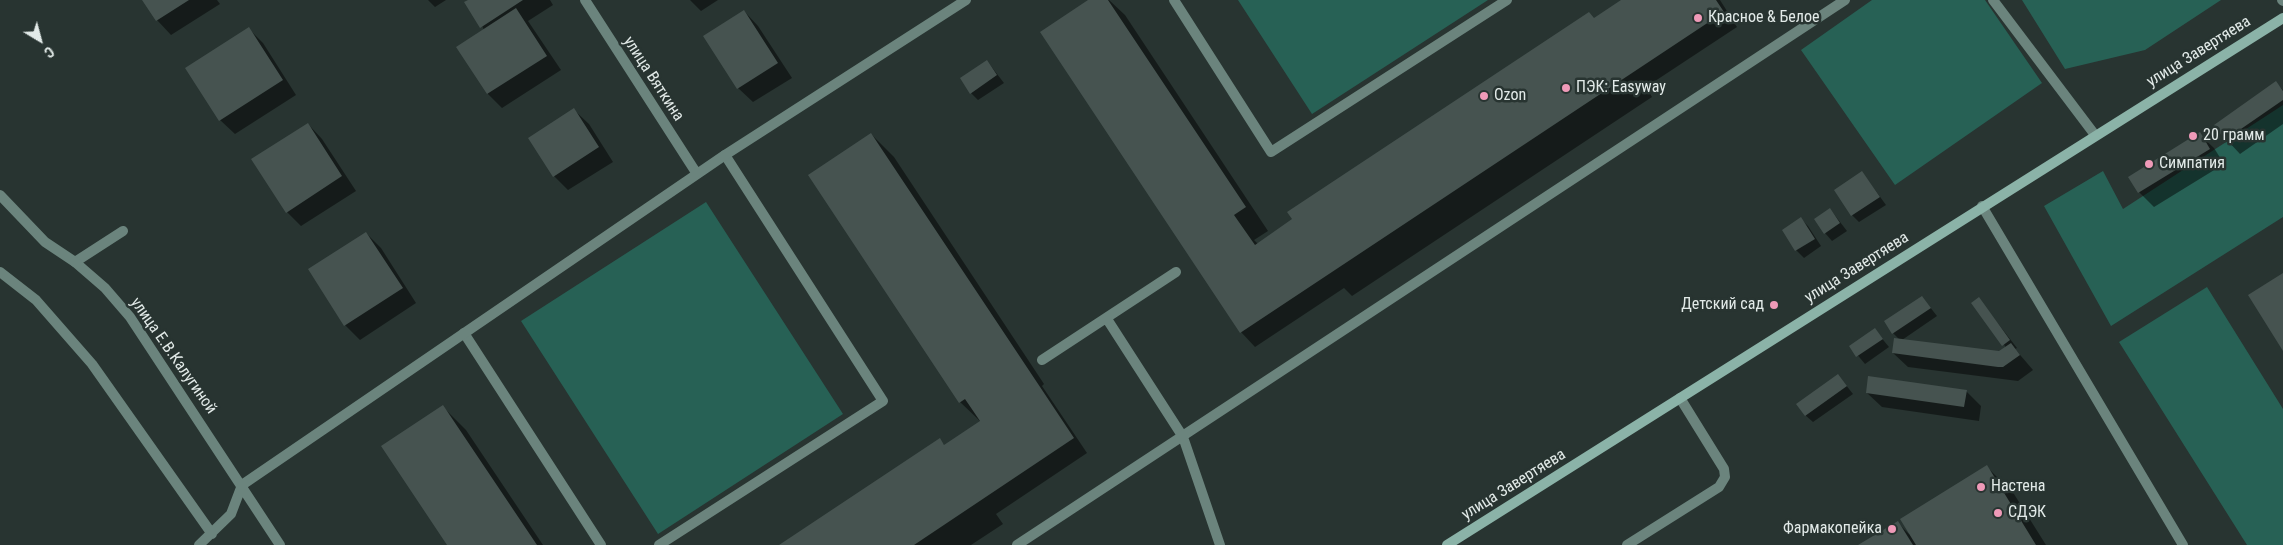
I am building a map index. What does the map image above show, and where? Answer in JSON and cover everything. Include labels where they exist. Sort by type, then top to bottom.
[{"type":"main road","name":"улица Завертяева","points":[[1447,545],[2283,18]]},
{"type":"street","name":"улица Вяткина","points":[[585,0],[697,174]]},
{"type":"street","points":[[199,545],[231,514],[242,485],[725,155],[966,0]]},
{"type":"street","points":[[1174,0],[1271,152],[1507,0]]},
{"type":"street","points":[[1018,545],[1845,0]]},
{"type":"street","points":[[1993,0],[2095,135]]},
{"type":"street","points":[[659,545],[883,401],[725,155]]},
{"type":"street","name":"улица Е.В.Калугиной","points":[[0,195],[45,242],[75,262],[105,288],[130,317],[280,545]]},
{"type":"street","points":[[1982,206],[2183,545]]},
{"type":"street","points":[[75,262],[123,231]]},
{"type":"street","points":[[0,272],[36,300],[92,364],[212,534]]},
{"type":"street","points":[[1042,360],[1176,272]]},
{"type":"street","points":[[1107,319],[1183,436],[1220,545]]},
{"type":"street","points":[[464,333],[601,545]]},
{"type":"street","points":[[1627,545],[1719,487],[1725,477],[1724,469],[1680,398]]},
{"type":"green space","points":[[1238,0],[1488,0],[1312,114]]},
{"type":"green space","points":[[1872,0],[1985,0],[2042,83],[1895,185],[1801,50]]},
{"type":"green space","points":[[2022,0],[2221,0],[2145,50],[2065,69]]},
{"type":"green space","points":[[2283,105],[2283,217],[2111,326],[2044,206],[2103,171],[2123,209]]},
{"type":"green space","points":[[706,202],[843,414],[658,534],[521,321]]},
{"type":"green space","points":[[2207,287],[2283,409],[2283,545],[2247,545],[2119,342]]},
{"type":"building","points":[[142,0],[189,0],[156,21]]},
{"type":"building","points":[[468,0],[523,0],[480,28],[464,2]]},
{"type":"building","points":[[1088,0],[1108,0],[1246,207],[1234,215],[1255,245],[1292,219],[1287,212],[1589,12],[1594,18],[1621,0],[1716,0],[1724,12],[1240,333],[1040,32]]},
{"type":"building","points":[[516,8],[547,56],[487,94],[456,47]]},
{"type":"building","points":[[744,10],[778,63],[737,89],[703,36]]},
{"type":"building","points":[[249,27],[283,80],[219,121],[185,68]]},
{"type":"building","points":[[987,60],[997,75],[970,94],[960,78]]},
{"type":"building","points":[[2276,81],[2283,91],[2283,100],[2225,140],[2214,125]]},
{"type":"building","points":[[574,108],[599,147],[553,177],[528,138]]},
{"type":"building","points":[[308,123],[342,176],[286,213],[251,159]]},
{"type":"building","points":[[2200,132],[2210,149],[2138,193],[2128,177]]},
{"type":"building","points":[[871,133],[1074,438],[914,545],[779,545],[940,438],[944,445],[980,421],[965,399],[959,403],[808,175]]},
{"type":"building","points":[[1862,171],[1880,197],[1851,216],[1834,190]]},
{"type":"building","points":[[1830,208],[1840,223],[1824,234],[1814,219]]},
{"type":"building","points":[[1801,217],[1815,239],[1795,251],[1782,230]]},
{"type":"building","points":[[366,232],[403,288],[344,326],[308,269]]},
{"type":"building","points":[[2283,273],[2283,351],[2248,295]]},
{"type":"building","points":[[1922,296],[1931,308],[1892,334],[1884,321]]},
{"type":"building","points":[[1979,297],[2010,340],[2002,346],[1971,303]]},
{"type":"building","points":[[1875,328],[1883,339],[1856,357],[1849,346]]},
{"type":"building","points":[[1894,338],[1999,351],[2011,343],[2020,355],[2003,367],[1998,367],[1892,353]]},
{"type":"building","points":[[1838,374],[1847,386],[1805,416],[1796,404]]},
{"type":"building","points":[[1868,376],[1967,390],[1964,407],[1866,393]]},
{"type":"building","points":[[443,405],[537,545],[447,545],[381,446]]},
{"type":"building","points":[[1987,465],[2036,545],[1916,545],[1900,519]]},
{"type":"building","points":[[1898,521],[1913,545],[1858,545]]},
{"type":"place","name":"Красное & Белое","points":[[1698,18]]},
{"type":"place","name":"ПЭК: Easyway","points":[[1566,88]]},
{"type":"place","name":"Ozon","points":[[1484,96]]},
{"type":"place","name":"20 грамм","points":[[2193,136]]},
{"type":"place","name":"Симпатия","points":[[2149,164]]},
{"type":"place","name":"Детский сад","points":[[1774,305]]},
{"type":"place","name":"Настена","points":[[1981,487]]},
{"type":"place","name":"СДЭК","points":[[1998,513]]},
{"type":"place","name":"Фармакопейка","points":[[1892,529]]}]
